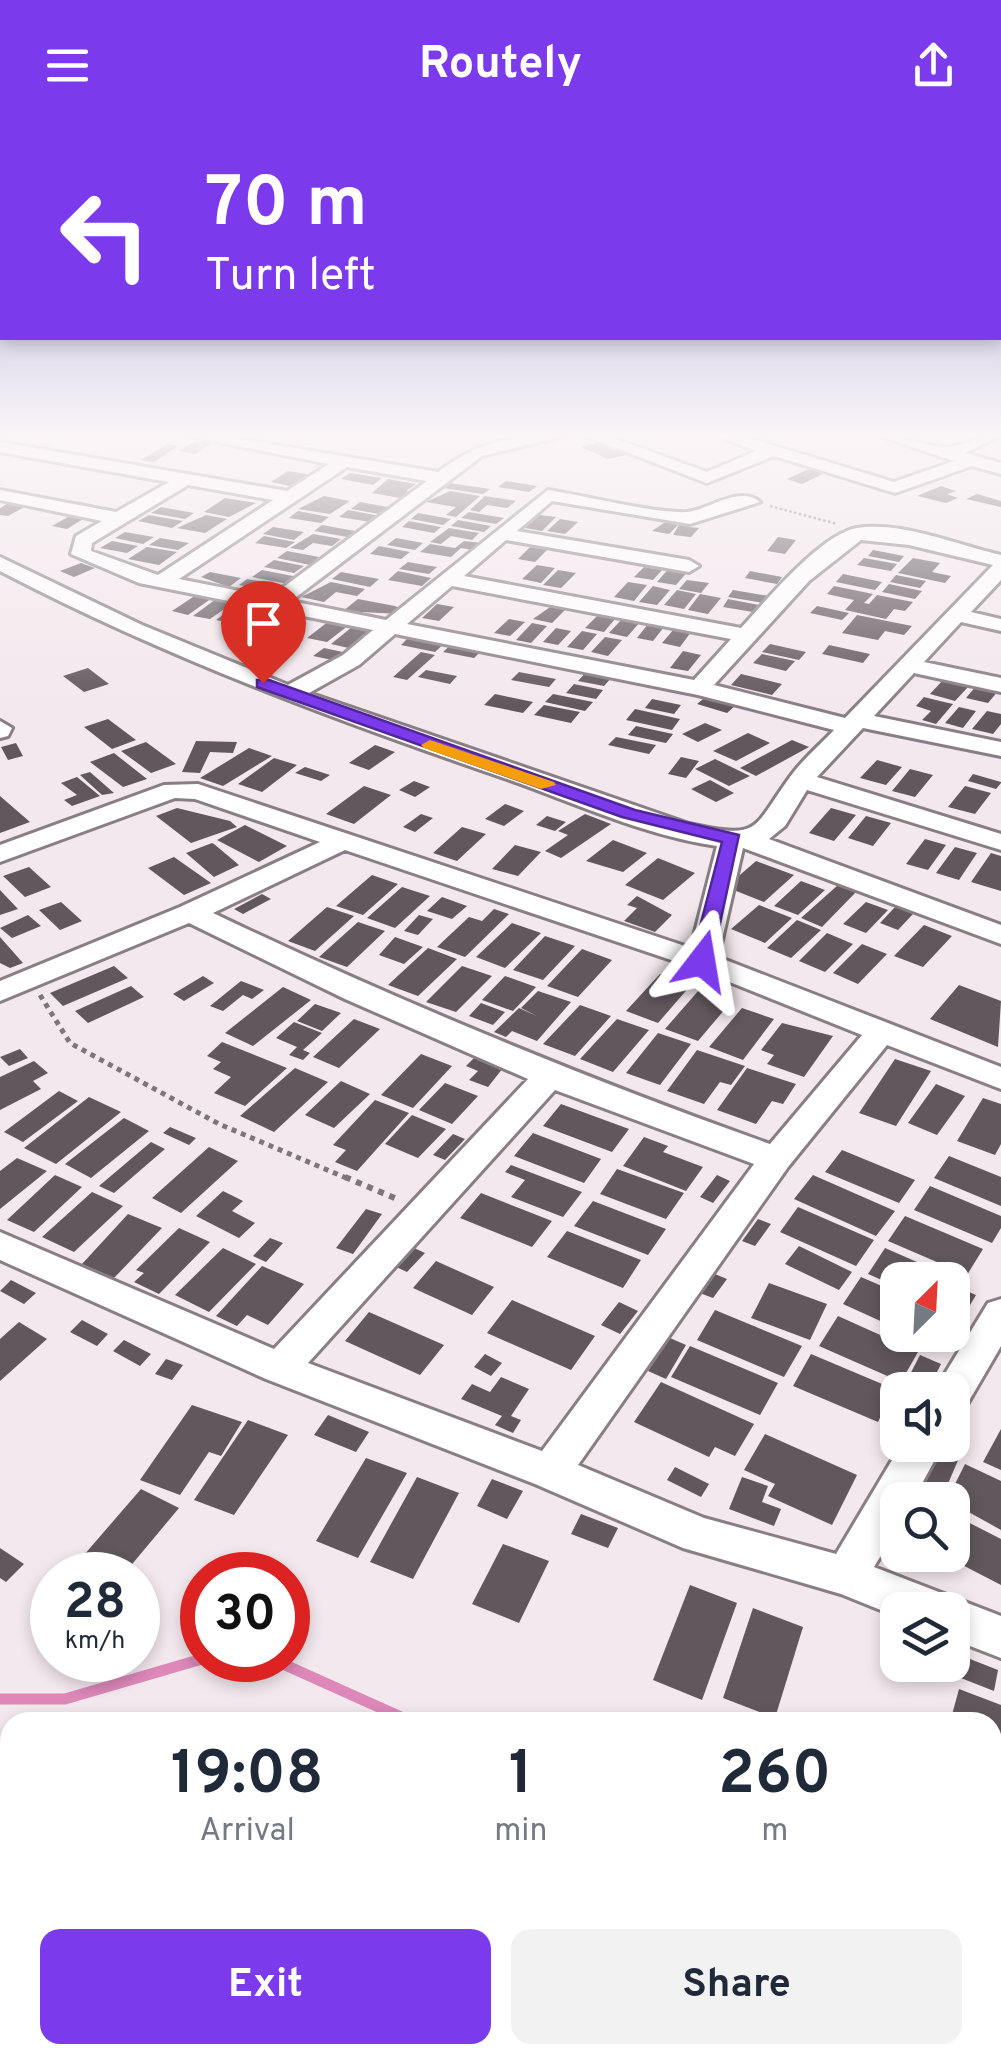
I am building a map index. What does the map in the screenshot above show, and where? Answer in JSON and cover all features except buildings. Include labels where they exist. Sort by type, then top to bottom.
[{"type":"street","points":[[105,526],[83,540],[78,550],[84,557],[154,580],[1001,749]]},
{"type":"street","points":[[62,595],[154,580],[241,526]]},
{"type":"street","points":[[276,603],[378,526]]},
{"type":"street","points":[[289,694],[351,660],[513,526]]},
{"type":"street","points":[[504,534],[688,566]]},
{"type":"street","points":[[700,688],[744,635],[851,536],[872,535],[1001,564],[911,666],[800,780],[781,816],[755,837],[738,839]]},
{"type":"street","points":[[0,563],[62,595],[289,694],[629,814],[738,839],[1001,934]]},
{"type":"street","points":[[448,580],[744,635]]},
{"type":"street","points":[[956,616],[1001,625]]},
{"type":"street","points":[[911,666],[1001,684]]},
{"type":"street","points":[[800,780],[1001,842]]},
{"type":"street","points":[[0,854],[173,790],[198,792],[339,843],[702,961],[1001,1080]]},
{"type":"street","points":[[702,961],[738,839]]},
{"type":"street","points":[[0,992],[190,914],[339,843]]},
{"type":"street","points":[[190,914],[356,993],[549,1076],[776,1159]]},
{"type":"street","points":[[550,1472],[776,1159],[880,1034]]},
{"type":"street","points":[[280,1368],[549,1076]]},
{"type":"street","points":[[0,1244],[280,1368],[550,1472],[698,1535],[846,1576],[886,1592]]},
{"type":"street","points":[[966,1372],[1001,1313]]},
{"type":"street","points":[[846,1576],[913,1462]]},
{"type":"street","points":[[970,1625],[1001,1637]]},
{"type":"path","points":[[835,526],[851,536]]},
{"type":"path","points":[[30,980],[70,1043],[218,1124],[426,1212]]},
{"type":"waterway","points":[[0,1699],[65,1699],[180,1665]]},
{"type":"waterway","points":[[310,1676],[390,1712]]},
{"type":"slow traffic","points":[[430,745],[547,785]]},
{"type":"route","points":[[263,683],[629,814],[732,839],[702,961]]}]
